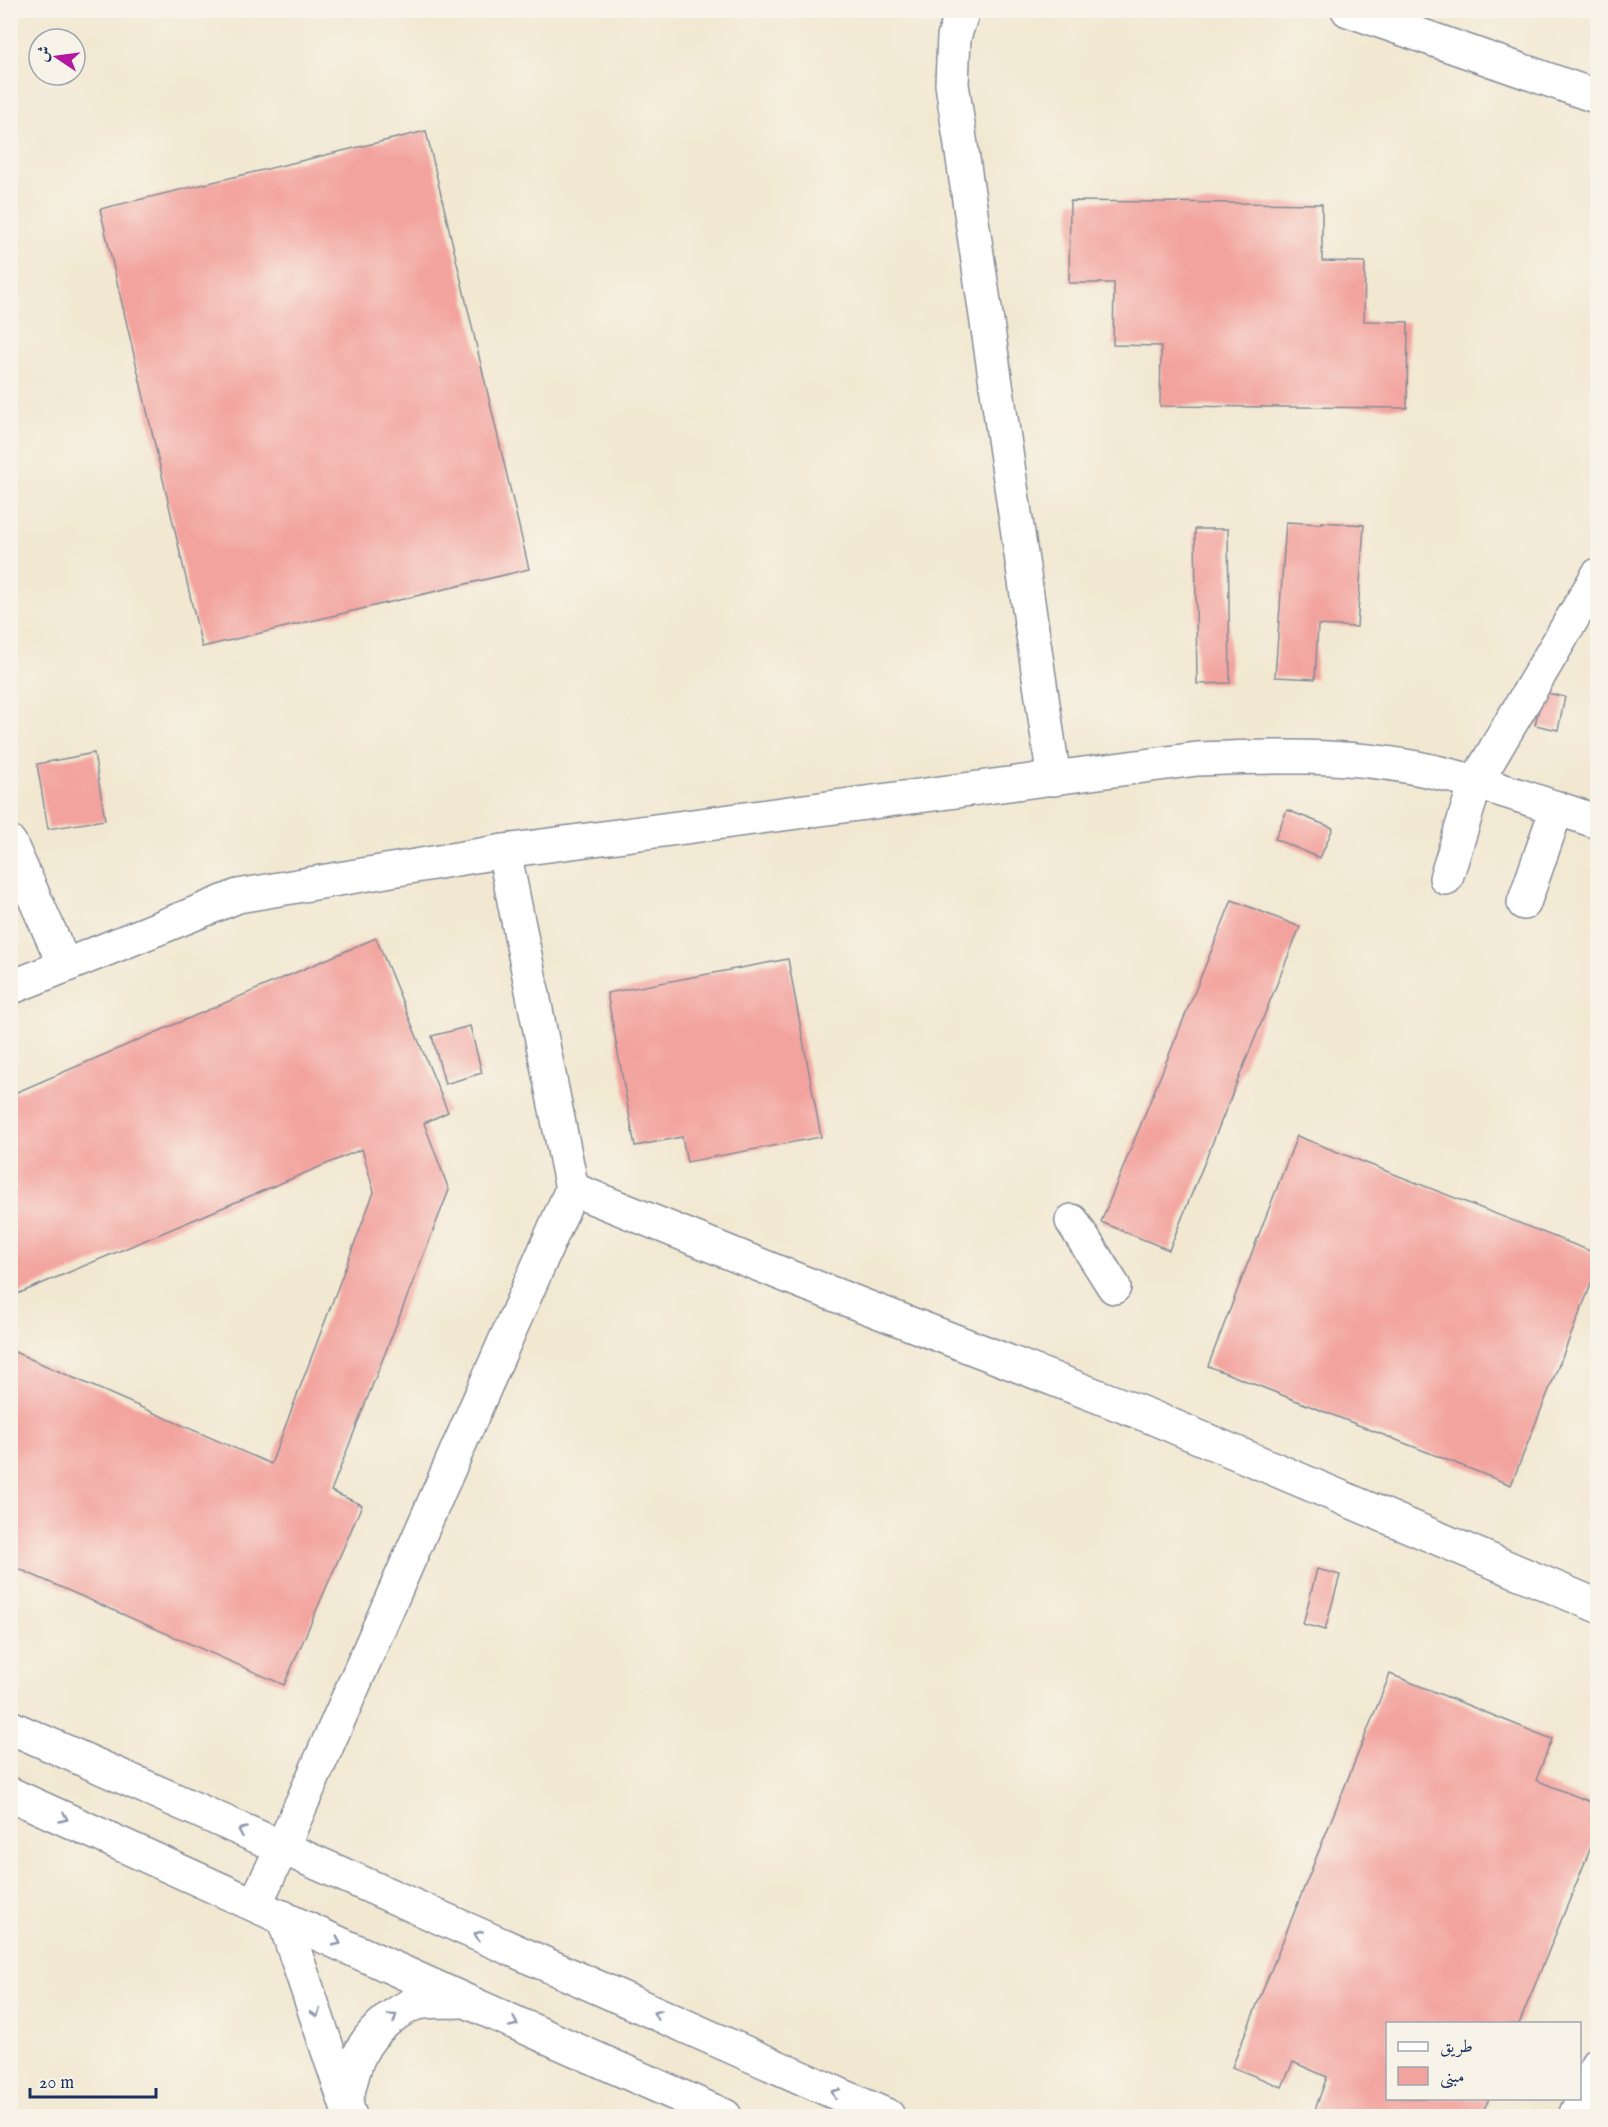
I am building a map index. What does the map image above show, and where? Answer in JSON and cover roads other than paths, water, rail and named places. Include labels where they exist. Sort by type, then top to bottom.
[{"type":"street","points":[[963,10],[954,37],[952,84],[1054,779]]},
{"type":"street","points":[[1348,10],[1598,97]]},
{"type":"street","points":[[1446,878],[1476,783],[1598,575]]},
{"type":"street","points":[[10,988],[238,896],[504,851],[1197,759],[1276,756],[1355,760],[1416,768],[1476,783],[1598,822]]},
{"type":"street","points":[[1524,903],[1557,808]]},
{"type":"street","points":[[10,843],[65,966]]},
{"type":"street","points":[[348,2109],[269,1911],[282,1848],[572,1189],[504,851]]},
{"type":"street","points":[[572,1189],[802,1282],[1149,1416],[1598,1606]]},
{"type":"street","points":[[1072,1221],[1113,1287]]},
{"type":"street","points":[[10,1727],[888,2116]]},
{"type":"street","points":[[10,1794],[725,2116]]},
{"type":"street","points":[[348,2109],[354,2067],[362,2048],[375,2031],[394,2016],[415,2004],[466,2001]]},
{"type":"street","points":[[1575,2116],[1598,2063]]}]
